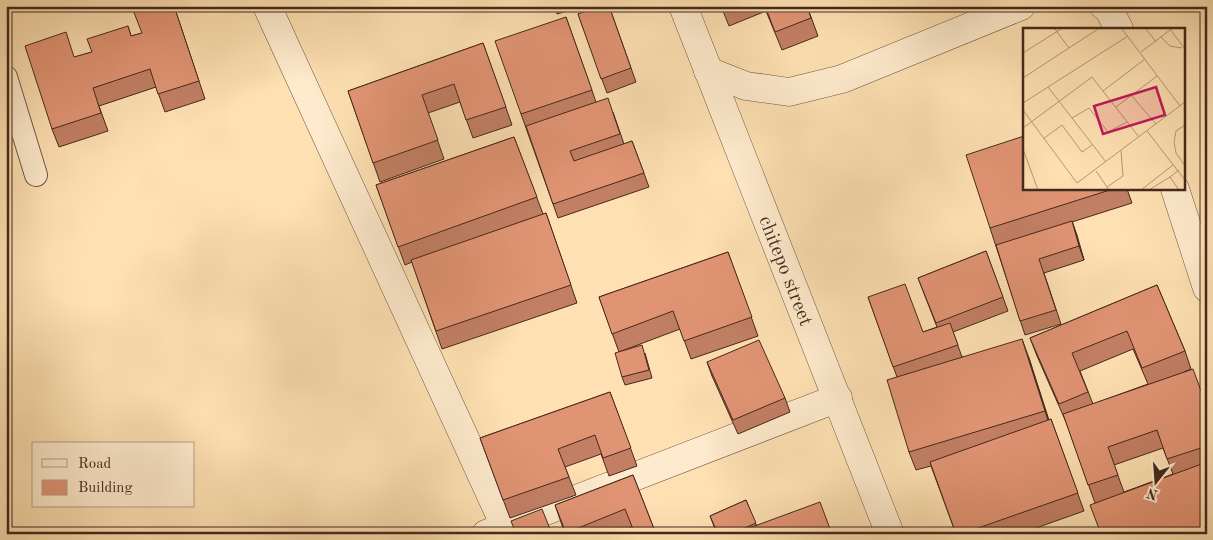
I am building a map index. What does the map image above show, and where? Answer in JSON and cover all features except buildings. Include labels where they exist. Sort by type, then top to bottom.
[{"type":"street","points":[[267,6],[495,530],[838,398]]},
{"type":"street","name":"chitepo street","points":[[683,6],[890,534]]},
{"type":"street","points":[[708,71],[746,86],[789,92],[842,79],[1021,6]]},
{"type":"street","points":[[1104,6],[1108,8],[1118,28]]},
{"type":"street","points":[[1175,190],[1207,288]]},
{"type":"lane","points":[[6,77],[36,175]]}]
